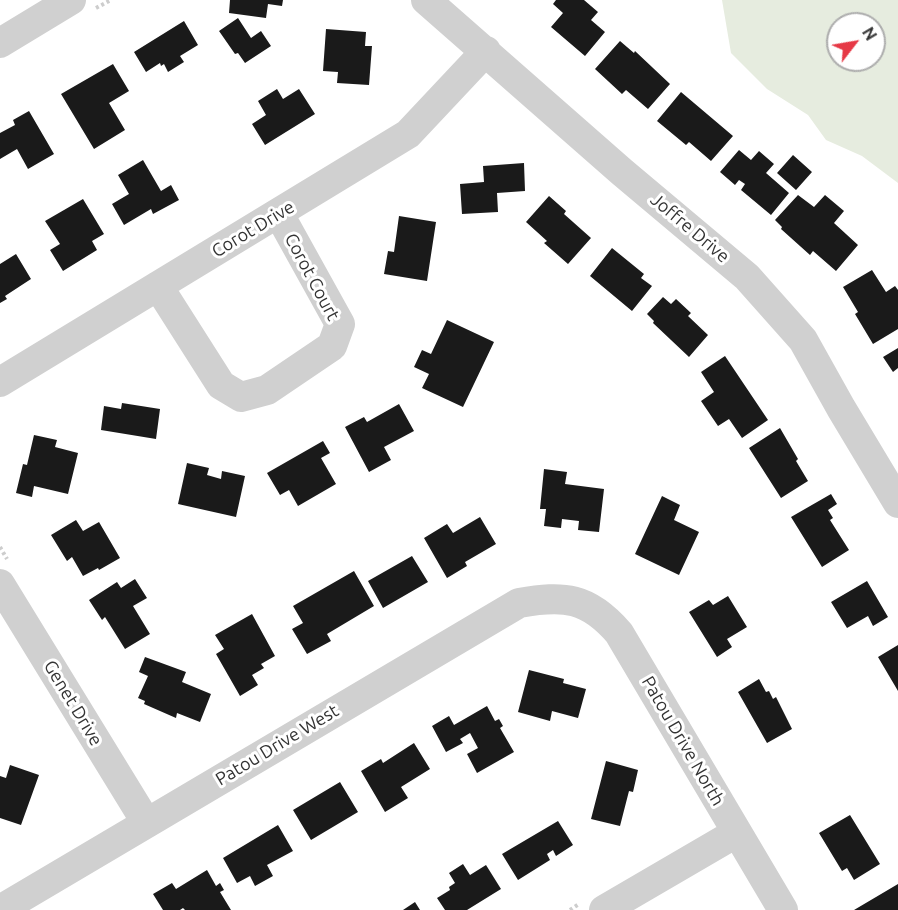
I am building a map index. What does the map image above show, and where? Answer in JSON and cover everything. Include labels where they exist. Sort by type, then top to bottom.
[{"type":"street","points":[[0,43],[71,0]]},
{"type":"street","name":"Joffre Drive","points":[[426,0],[622,172],[747,277],[803,340],[898,503]]},
{"type":"street","name":"Corot Drive","points":[[0,382],[408,134],[486,51]]},
{"type":"street","name":"Corot Court","points":[[158,286],[221,385],[242,397],[267,390],[332,346],[340,324],[279,214]]},
{"type":"street","name":"Genet Drive","points":[[0,584],[146,822]]},
{"type":"street","name":"Patou Drive West","points":[[0,910],[519,603],[560,598]]},
{"type":"street","name":"Patou Drive North","points":[[560,598],[586,605],[597,611],[620,633],[783,910]]},
{"type":"street","points":[[596,904],[736,833]]},
{"type":"path","points":[[570,910],[596,904]]},
{"type":"shaded area","points":[[722,0],[898,0],[898,183],[862,156],[826,140],[808,115],[767,89],[731,53]]},
{"type":"building","points":[[230,0],[283,0],[282,6],[268,4],[266,18],[229,13]]},
{"type":"building","points":[[556,0],[584,0],[598,12],[591,20],[605,32],[585,56],[551,27],[563,13],[553,4]]},
{"type":"building","points":[[238,18],[251,38],[261,31],[271,46],[245,63],[238,53],[235,54],[219,31]]},
{"type":"building","points":[[184,21],[198,45],[180,56],[184,62],[168,72],[164,64],[161,66],[160,63],[146,72],[134,52]]},
{"type":"building","points":[[326,29],[366,32],[365,46],[372,46],[369,85],[337,83],[338,72],[323,71]]},
{"type":"building","points":[[620,41],[634,53],[635,51],[670,84],[648,109],[626,90],[622,94],[595,69]]},
{"type":"building","points":[[113,64],[129,91],[109,103],[125,130],[94,149],[61,94]]},
{"type":"building","points":[[277,89],[283,99],[299,89],[315,114],[265,145],[252,124],[266,115],[258,101]]},
{"type":"building","points":[[681,92],[733,136],[711,161],[689,142],[686,145],[657,121]]},
{"type":"building","points":[[29,111],[54,154],[28,169],[17,149],[0,159],[0,133],[15,125],[13,120]]},
{"type":"building","points":[[739,150],[751,160],[759,151],[774,164],[766,173],[789,193],[771,215],[741,190],[745,184],[739,180],[735,185],[720,172]]},
{"type":"building","points":[[793,155],[812,172],[796,190],[777,173]]},
{"type":"building","points":[[143,160],[161,191],[171,185],[179,200],[153,214],[151,209],[124,225],[112,204],[129,194],[118,175]]},
{"type":"building","points":[[524,163],[525,191],[497,193],[498,212],[462,214],[460,184],[484,182],[483,166]]},
{"type":"building","points":[[798,195],[814,207],[825,195],[844,211],[834,223],[858,245],[836,271],[813,251],[810,255],[781,229],[782,227],[775,220]]},
{"type":"building","points":[[549,196],[566,211],[564,214],[591,238],[568,264],[544,243],[547,241],[526,222]]},
{"type":"building","points":[[83,199],[104,234],[92,241],[97,250],[63,271],[50,250],[60,244],[45,221]]},
{"type":"building","points":[[399,216],[436,222],[427,281],[384,274],[388,251],[394,252]]},
{"type":"building","points":[[612,248],[644,274],[641,278],[652,286],[632,311],[590,276]]},
{"type":"building","points":[[16,254],[31,279],[5,296],[7,299],[0,303],[0,264]]},
{"type":"building","points":[[872,270],[886,292],[895,286],[898,290],[898,329],[873,344],[855,314],[858,312],[843,287]]},
{"type":"building","points":[[663,297],[671,304],[676,299],[691,313],[688,316],[708,335],[689,357],[653,323],[654,321],[647,314]]},
{"type":"building","points":[[447,320],[494,342],[463,407],[422,388],[429,374],[414,367],[422,350],[431,354]]},
{"type":"building","points":[[898,348],[898,368],[893,372],[883,357]]},
{"type":"building","points":[[725,356],[768,420],[742,438],[729,419],[718,426],[701,401],[714,392],[701,372]]},
{"type":"building","points":[[122,403],[160,409],[156,439],[101,430],[104,406],[121,409]]},
{"type":"building","points":[[399,404],[414,431],[384,447],[391,460],[369,472],[345,427],[364,417],[367,422]]},
{"type":"building","points":[[780,428],[808,481],[781,498],[749,448]]},
{"type":"building","points":[[34,435],[57,440],[55,447],[78,453],[68,494],[34,486],[32,497],[16,493],[23,464],[27,465]]},
{"type":"building","points":[[323,441],[330,453],[321,458],[336,484],[298,506],[289,490],[280,495],[267,473]]},
{"type":"building","points":[[187,463],[209,468],[207,475],[221,479],[222,471],[245,476],[236,517],[178,504]]},
{"type":"building","points":[[544,469],[567,472],[565,484],[604,489],[599,532],[578,530],[579,521],[562,519],[561,528],[544,526],[546,509],[540,509]]},
{"type":"building","points":[[831,494],[837,504],[828,510],[833,518],[830,520],[849,550],[822,567],[791,517]]},
{"type":"building","points":[[662,496],[680,505],[674,520],[699,532],[679,575],[635,554]]},
{"type":"building","points":[[480,517],[496,544],[465,562],[467,566],[447,578],[424,538],[447,524],[453,533]]},
{"type":"building","points":[[76,520],[83,531],[99,522],[120,558],[83,576],[72,557],[67,561],[51,535]]},
{"type":"building","points":[[412,556],[428,582],[383,608],[368,581]]},
{"type":"building","points":[[354,571],[374,606],[327,634],[331,641],[307,654],[292,629],[303,623],[293,606]]},
{"type":"building","points":[[135,579],[147,598],[133,606],[150,634],[125,649],[105,617],[102,620],[89,600],[117,582],[121,588]]},
{"type":"building","points":[[867,581],[888,617],[873,626],[868,616],[847,628],[831,602]]},
{"type":"building","points":[[728,596],[747,627],[727,639],[732,647],[717,657],[689,612],[709,600],[713,605]]},
{"type":"building","points":[[252,614],[275,656],[261,664],[264,668],[252,675],[258,685],[240,696],[216,654],[224,649],[215,635]]},
{"type":"building","points":[[898,645],[898,691],[878,657]]},
{"type":"building","points":[[145,657],[186,672],[182,682],[211,694],[200,722],[177,713],[176,718],[144,704],[145,701],[138,698],[148,676],[139,672]]},
{"type":"building","points":[[529,670],[564,679],[563,683],[586,689],[578,718],[552,711],[550,721],[518,712]]},
{"type":"building","points":[[759,679],[766,692],[769,691],[773,699],[776,697],[792,729],[767,743],[738,692]]},
{"type":"building","points":[[487,706],[495,721],[499,719],[503,726],[500,728],[514,752],[477,773],[467,754],[478,748],[470,733],[460,739],[463,743],[446,752],[432,726],[449,716],[454,725]]},
{"type":"building","points":[[414,743],[430,769],[401,787],[408,798],[385,812],[361,771],[381,759],[383,763]]},
{"type":"building","points":[[606,761],[638,770],[633,792],[629,791],[620,826],[591,819]]},
{"type":"building","points":[[10,765],[39,775],[21,825],[0,818],[0,776],[6,778]]},
{"type":"building","points":[[340,782],[358,812],[311,840],[293,810]]},
{"type":"building","points":[[850,815],[880,864],[854,880],[847,868],[842,871],[819,833]]},
{"type":"building","points":[[558,821],[573,845],[556,856],[553,850],[547,854],[550,860],[518,880],[502,854]]},
{"type":"building","points":[[278,825],[293,851],[267,865],[273,876],[255,886],[250,876],[237,883],[223,858]]},
{"type":"building","points":[[463,864],[470,875],[486,865],[501,889],[467,910],[445,910],[437,898],[450,890],[449,887],[455,883],[449,873]]},
{"type":"building","points":[[207,870],[216,886],[220,883],[224,890],[220,892],[231,910],[185,910],[183,908],[163,910],[153,894],[172,883],[176,889]]},
{"type":"building","points":[[898,884],[898,910],[854,910]]},
{"type":"building","points":[[415,902],[420,910],[403,910]]}]
